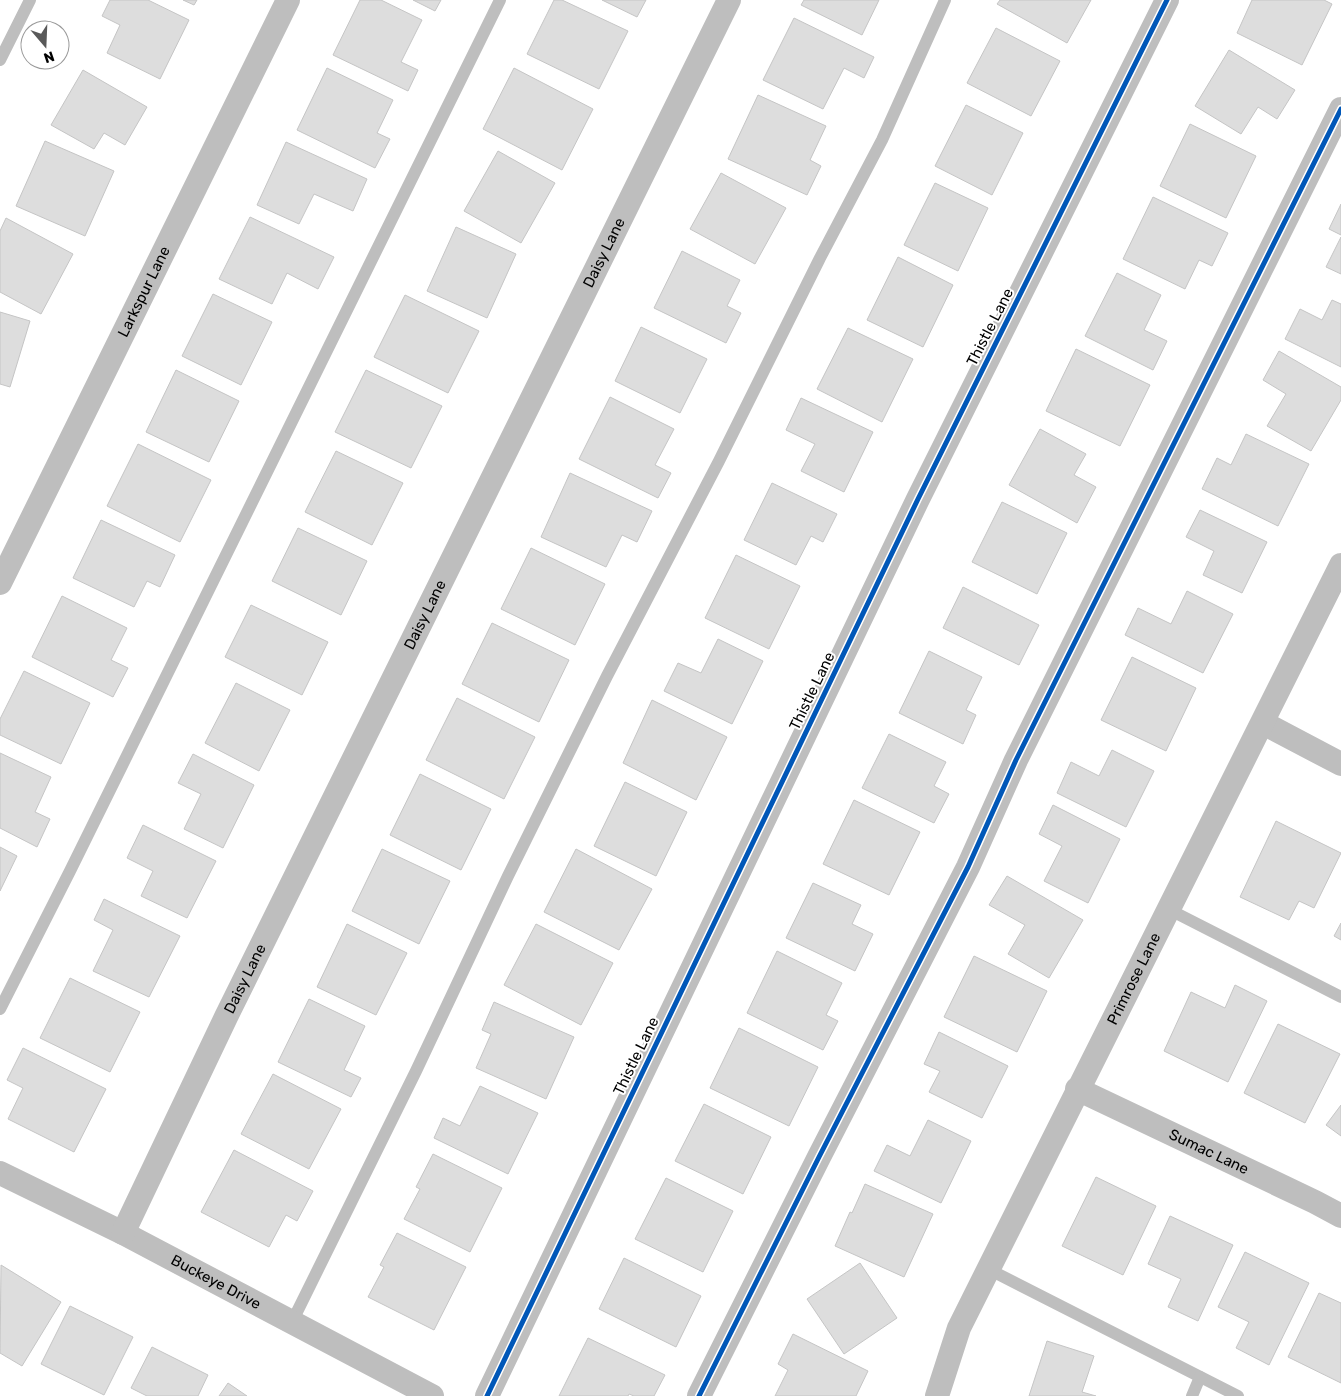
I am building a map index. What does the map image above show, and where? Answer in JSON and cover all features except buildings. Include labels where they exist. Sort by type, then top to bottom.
[{"type":"street","name":"Larkspur Lane","points":[[0,583],[288,0]]},
{"type":"street","name":"Daisy Lane","points":[[123,1233],[235,999],[729,0]]},
{"type":"street","name":"Thistle Lane","points":[[486,1396],[918,499],[1167,0]]},
{"type":"street","points":[[699,1396],[959,884],[1016,760],[1341,109]]},
{"type":"street","name":"Primrose Lane","points":[[937,1396],[958,1328],[1341,565]]},
{"type":"street","points":[[1263,723],[1341,764]]},
{"type":"street","name":"Sumac Lane","points":[[1077,1089],[1341,1216]]},
{"type":"street","name":"Buckeye Drive","points":[[0,1173],[123,1233],[432,1396]]},
{"type":"lane","points":[[0,60],[30,0]]},
{"type":"lane","points":[[0,1009],[119,774],[500,0]]},
{"type":"lane","points":[[292,1322],[416,1070],[508,876],[603,685],[882,140],[945,0]]},
{"type":"lane","points":[[1168,909],[1341,997]]},
{"type":"lane","points":[[988,1268],[1238,1396]]},
{"type":"lane","points":[[1192,1396],[1200,1377]]},
{"type":"cycle path","points":[[487,1396],[918,499],[1167,0]]},
{"type":"cycle path","points":[[699,1396],[968,867],[1016,760],[1341,109]]}]
